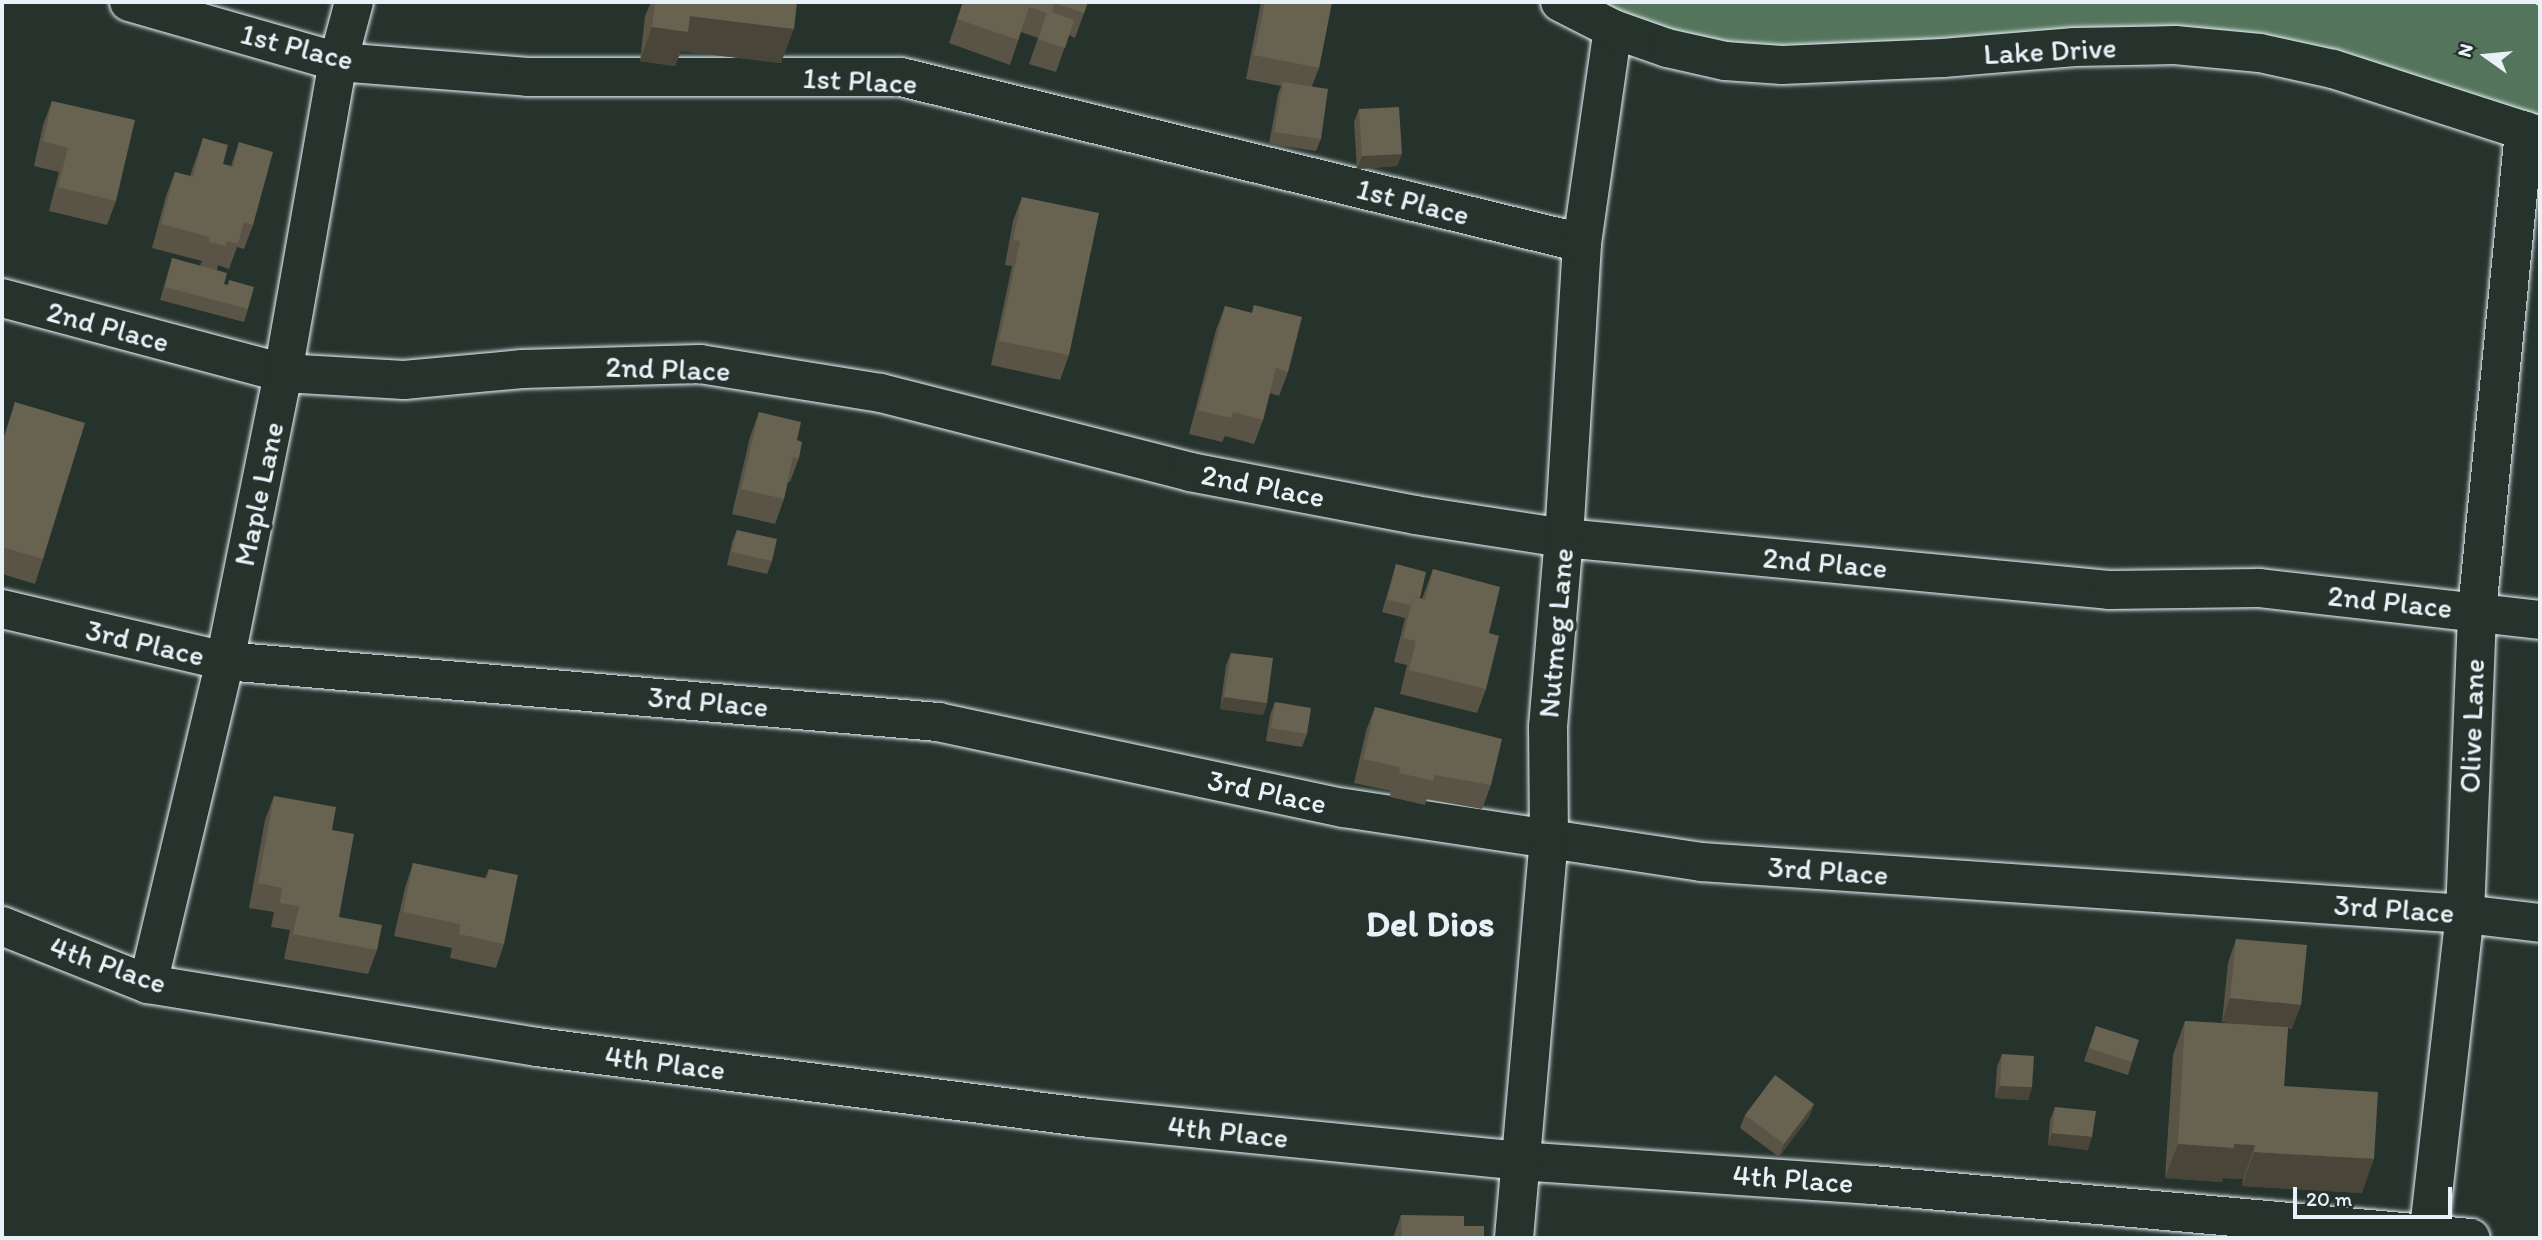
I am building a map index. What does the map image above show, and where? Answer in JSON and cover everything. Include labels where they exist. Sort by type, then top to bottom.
[{"type":"street","name":"1st Place","points":[[129,2],[338,62],[527,77],[901,77],[1582,243]]},
{"type":"street","name":"Maple Lane","points":[[148,984],[225,661],[284,373],[338,62],[354,2]]},
{"type":"street","name":"Lake Drive","points":[[1560,2],[1613,29],[1667,48],[1713,58],[1782,65],[1943,58],[2075,47],[2175,45],[2260,54],[2333,69],[2532,133]]},
{"type":"street","name":"Nutmeg Lane","points":[[1514,1238],[1549,839],[1548,727],[1564,538],[1582,243],[1613,29]]},
{"type":"street","name":"Olive Lane","points":[[2429,1236],[2465,914],[2477,611],[2532,133]]},
{"type":"street","name":"2nd Place","points":[[2,298],[284,373],[404,380],[522,369],[701,364],[881,393],[1190,472],[1415,515],[1564,538],[2109,590],[2259,588],[2540,620]]},
{"type":"street","name":"3rd Place","points":[[2,609],[225,661],[938,722],[1344,808],[1701,862],[2465,914],[2540,923]]},
{"type":"street","name":"4th Place","points":[[2,926],[148,984],[565,1050],[1090,1118],[1519,1161],[1872,1185],[2471,1238]]},
{"type":"green space","points":[[1560,2],[2540,2],[2540,136],[2260,53],[1782,65]]},
{"type":"building","points":[[655,2],[797,2],[794,29],[690,16],[688,32],[652,27]]},
{"type":"building","points":[[963,2],[1088,2],[1084,13],[1054,3],[1052,12],[1074,20],[1065,48],[1038,39],[1047,13],[1029,7],[1018,40],[957,19]]},
{"type":"building","points":[[1265,2],[1332,2],[1319,68],[1254,55]]},
{"type":"building","points":[[1283,82],[1328,89],[1321,139],[1274,132]]},
{"type":"building","points":[[52,101],[135,120],[116,201],[58,187],[68,148],[43,141]]},
{"type":"building","points":[[1399,107],[1402,154],[1362,156],[1359,109]]},
{"type":"building","points":[[203,138],[228,145],[223,164],[233,167],[239,142],[273,152],[253,225],[244,222],[238,244],[227,241],[225,246],[209,242],[210,237],[161,224],[175,172],[193,177]]},
{"type":"building","points":[[1022,197],[1099,213],[1069,355],[999,341],[1020,241],[1013,240]]},
{"type":"building","points":[[172,258],[227,273],[224,284],[228,285],[229,280],[254,287],[248,309],[165,287]]},
{"type":"building","points":[[1254,305],[1302,317],[1288,372],[1276,368],[1263,420],[1233,412],[1231,418],[1198,410],[1225,306],[1252,313]]},
{"type":"building","points":[[15,402],[85,423],[43,559],[2,547],[2,447]]},
{"type":"building","points":[[759,412],[801,422],[797,440],[802,442],[799,458],[793,457],[784,499],[741,489]]},
{"type":"building","points":[[737,530],[777,539],[772,561],[732,552]]},
{"type":"building","points":[[1396,564],[1426,572],[1420,598],[1413,596],[1410,605],[1387,600]]},
{"type":"building","points":[[1433,569],[1500,587],[1489,633],[1499,636],[1486,689],[1409,670],[1416,641],[1403,638],[1413,596],[1425,600]]},
{"type":"building","points":[[1231,653],[1273,658],[1267,703],[1224,697]]},
{"type":"building","points":[[1275,702],[1311,708],[1307,734],[1271,728]]},
{"type":"building","points":[[1375,707],[1502,739],[1491,785],[1434,775],[1434,781],[1399,773],[1400,767],[1363,759]]},
{"type":"building","points":[[274,796],[336,807],[332,830],[354,834],[339,917],[382,925],[377,950],[293,934],[299,906],[280,903],[282,888],[258,883]]},
{"type":"building","points":[[413,863],[487,879],[489,869],[518,875],[504,944],[459,934],[460,924],[403,912]]},
{"type":"building","points":[[2236,939],[2307,945],[2301,1005],[2230,998]]},
{"type":"building","points":[[2185,1021],[2288,1027],[2284,1086],[2378,1092],[2374,1159],[2254,1152],[2255,1145],[2234,1144],[2234,1148],[2178,1144]]},
{"type":"building","points":[[2096,1026],[2139,1040],[2132,1062],[2089,1048]]},
{"type":"building","points":[[2002,1054],[2034,1056],[2032,1087],[2000,1086]]},
{"type":"building","points":[[1775,1075],[1814,1104],[1784,1144],[1745,1115]]},
{"type":"building","points":[[2055,1107],[2096,1111],[2092,1137],[2052,1133]]},
{"type":"building","points":[[1401,1215],[1464,1216],[1464,1226],[1484,1226],[1484,1238],[1402,1238]]},
{"type":"district","name":"Del Dios","points":[[1430,923]]}]
